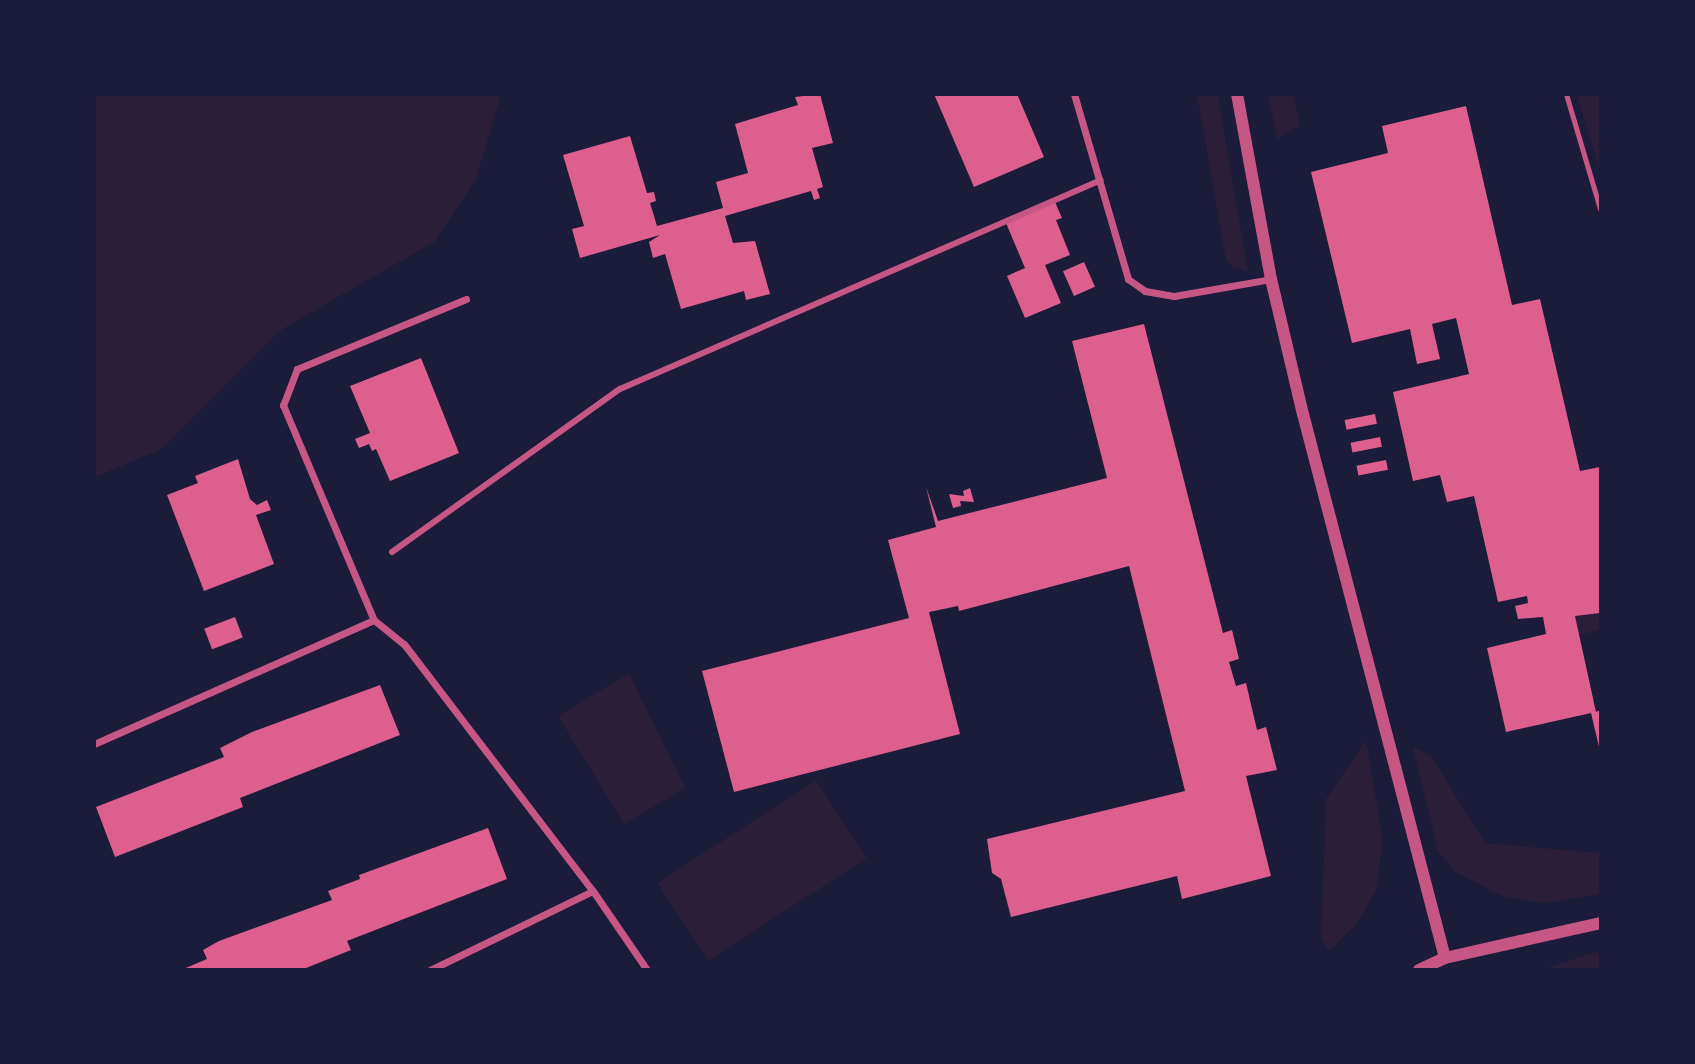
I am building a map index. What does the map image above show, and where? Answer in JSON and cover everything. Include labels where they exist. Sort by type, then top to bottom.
[{"type":"street","points":[[1074,94],[1128,279],[1145,291],[1174,296],[1271,279]]},
{"type":"street","points":[[1237,94],[1271,279],[1445,958]]},
{"type":"street","points":[[392,552],[620,389],[1101,180]]},
{"type":"street","points":[[466,299],[297,369],[283,405],[374,620],[404,644],[593,891],[647,970]]},
{"type":"street","points":[[94,744],[374,620]]},
{"type":"street","points":[[430,970],[593,891]]},
{"type":"street","points":[[1419,970],[1445,958],[1601,923]]},
{"type":"lane","points":[[1566,94],[1601,209]]},
{"type":"shaded area","points":[[95,94],[501,95],[476,179],[434,242],[281,330],[162,449],[95,477]]},
{"type":"shaded area","points":[[1197,95],[1218,95],[1248,271],[1233,268],[1226,260]]},
{"type":"shaded area","points":[[1268,95],[1294,95],[1300,126],[1277,139]]},
{"type":"shaded area","points":[[1600,95],[1600,171],[1577,97]]},
{"type":"shaded area","points":[[1594,611],[1600,613],[1600,630],[1579,635],[1575,616]]},
{"type":"shaded area","points":[[629,673],[685,788],[624,824],[558,716]]},
{"type":"shaded area","points":[[1366,740],[1383,840],[1376,891],[1355,926],[1329,951],[1321,939],[1326,799]]},
{"type":"shaded area","points":[[1413,747],[1431,756],[1485,843],[1600,853],[1600,894],[1544,903],[1502,896],[1455,872],[1438,851]]},
{"type":"shaded area","points":[[816,780],[867,858],[708,961],[657,883]]},
{"type":"shaded area","points":[[1600,952],[1600,969],[1543,969],[1592,953]]},
{"type":"building","points":[[820,94],[833,143],[812,148],[823,187],[817,189],[820,198],[814,200],[811,191],[725,216],[733,243],[755,241],[770,294],[746,300],[744,291],[681,309],[665,254],[653,258],[649,242],[660,235],[580,258],[572,229],[584,226],[563,155],[630,136],[647,193],[654,192],[656,201],[650,203],[657,226],[723,208],[716,182],[748,173],[735,124],[798,105],[795,97]]},
{"type":"building","points":[[934,94],[1017,94],[1044,157],[974,187]]},
{"type":"building","points":[[1466,106],[1512,305],[1540,299],[1580,471],[1600,467],[1600,613],[1575,616],[1596,712],[1600,710],[1600,751],[1591,713],[1506,732],[1487,648],[1546,634],[1543,617],[1518,619],[1515,606],[1528,603],[1527,596],[1498,602],[1474,496],[1447,502],[1440,475],[1413,481],[1393,392],[1469,374],[1456,318],[1432,324],[1440,359],[1417,364],[1410,329],[1352,343],[1311,172],[1388,153],[1382,126]]},
{"type":"building","points":[[1055,202],[1062,218],[1056,220],[1070,255],[1045,265],[1061,303],[1025,318],[1007,276],[1025,268],[1006,223]]},
{"type":"building","points":[[1084,262],[1095,287],[1074,296],[1063,271]]},
{"type":"building","points":[[1144,324],[1223,633],[1232,630],[1239,659],[1229,662],[1236,686],[1246,683],[1257,730],[1266,727],[1277,770],[1246,776],[1271,876],[1182,899],[1177,876],[1011,917],[1001,879],[992,873],[987,839],[1185,791],[1129,566],[959,611],[958,606],[929,612],[960,734],[734,792],[702,671],[909,618],[888,540],[936,527],[926,487],[938,521],[1107,478],[1072,341]]},
{"type":"building","points":[[421,358],[459,453],[390,481],[376,449],[372,451],[369,444],[359,448],[355,439],[370,433],[350,386]]},
{"type":"building","points":[[1375,414],[1377,424],[1346,430],[1345,420]]},
{"type":"building","points":[[1380,437],[1382,447],[1352,453],[1351,443]]},
{"type":"building","points":[[238,459],[250,499],[257,505],[267,500],[271,510],[256,515],[274,564],[204,591],[167,495],[198,483],[195,476]]},
{"type":"building","points":[[1386,460],[1388,470],[1358,476],[1357,466]]},
{"type":"building","points":[[970,488],[974,502],[960,501],[961,506],[953,508],[949,494],[964,496],[963,491]]},
{"type":"building","points":[[235,617],[243,638],[212,649],[204,629]]},
{"type":"building","points":[[380,685],[400,735],[240,798],[243,807],[115,857],[96,807],[224,757],[220,748],[252,732]]},
{"type":"building","points":[[488,828],[507,879],[347,941],[351,950],[301,970],[181,970],[207,959],[203,950],[219,941],[332,900],[328,891],[360,879],[359,875]]}]
